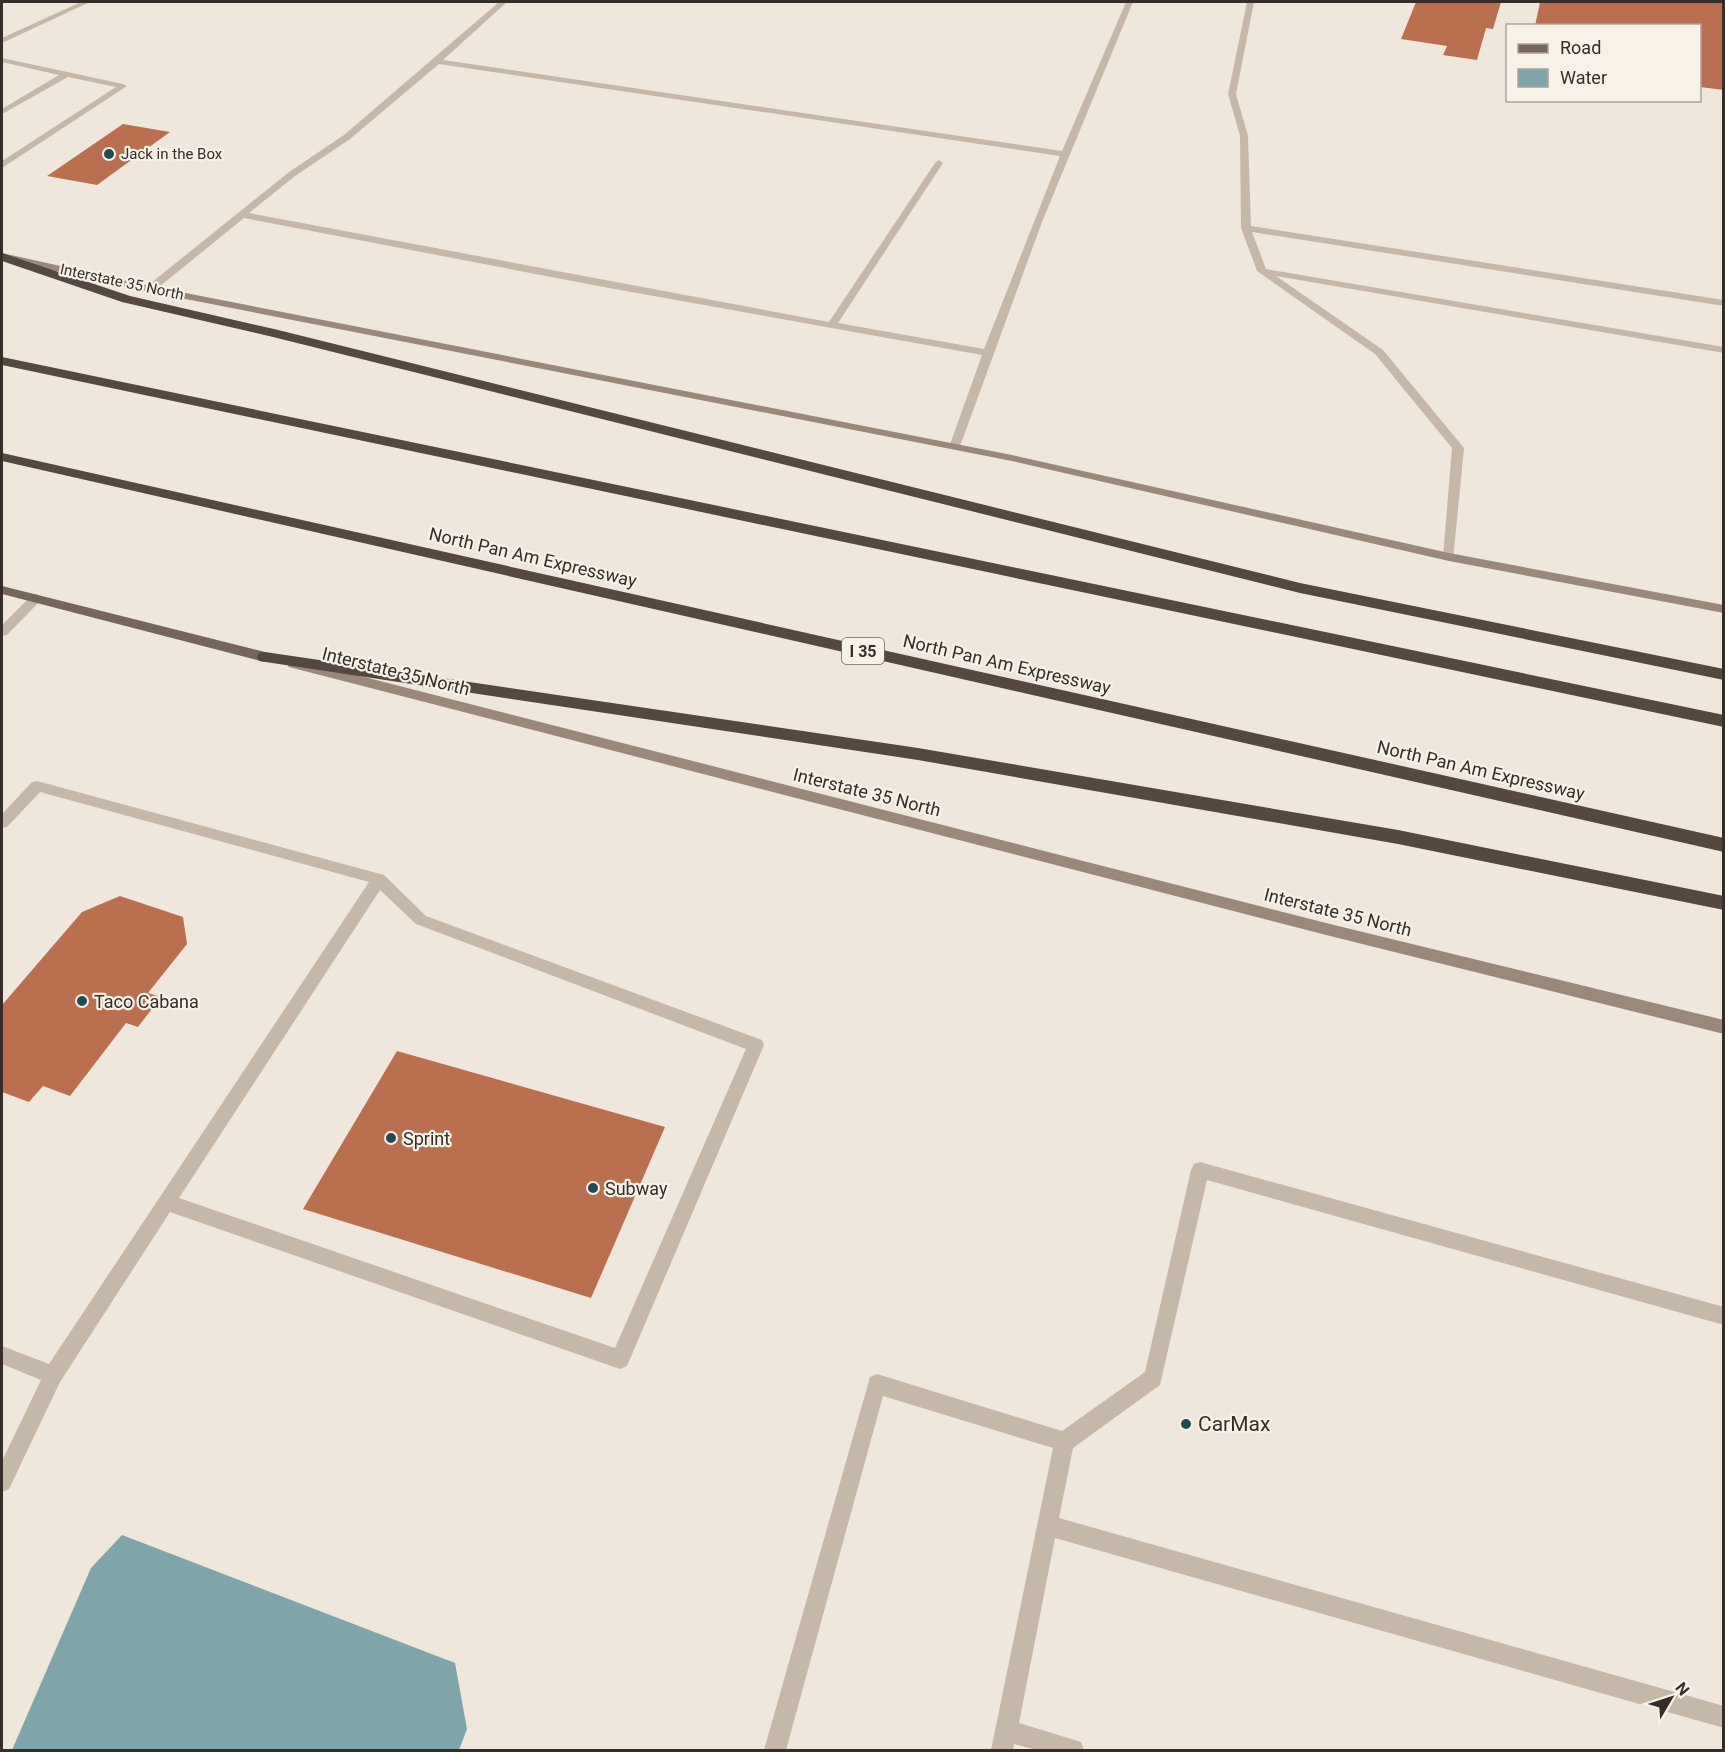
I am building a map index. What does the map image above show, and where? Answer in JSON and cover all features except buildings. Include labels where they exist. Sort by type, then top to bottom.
[{"type":"highway","points":[[2,257],[126,299],[343,350],[1300,588],[1724,675]]},
{"type":"highway","points":[[2,361],[1724,721]]},
{"type":"highway","name":"North Pan Am Expressway","points":[[2,458],[1724,844]]},
{"type":"highway","points":[[265,657],[918,754],[1398,837],[1724,903]]},
{"type":"main road","name":"Interstate 35 North","points":[[2,257],[150,289],[956,447],[1449,557],[1724,609]]},
{"type":"main road","name":"Interstate 35 North","points":[[2,590],[1242,908],[1724,1027]]},
{"type":"lane","points":[[2,41],[86,2]]},
{"type":"lane","points":[[150,289],[292,174],[347,137],[503,2]]},
{"type":"lane","points":[[956,447],[987,353],[1064,154],[1131,2]]},
{"type":"lane","points":[[1250,2],[1232,94],[1244,136],[1246,228],[1262,271],[1379,352],[1458,448],[1449,557]]},
{"type":"lane","points":[[2,28],[20,32]]},
{"type":"lane","points":[[2,60],[123,86],[2,165]]},
{"type":"lane","points":[[437,61],[1064,154]]},
{"type":"lane","points":[[2,112],[65,75]]},
{"type":"lane","points":[[832,325],[939,163]]},
{"type":"lane","points":[[244,215],[609,285],[987,353]]},
{"type":"lane","points":[[1246,228],[1724,303]]},
{"type":"lane","points":[[1262,271],[1724,350]]},
{"type":"lane","points":[[2,632],[36,598]]},
{"type":"lane","points":[[2,824],[37,786],[379,879],[421,920],[756,1045],[620,1359],[166,1202]]},
{"type":"lane","points":[[2,1482],[53,1375],[379,879]]},
{"type":"lane","points":[[1073,1750],[1004,1740],[1064,1442],[1153,1378],[1200,1170],[1724,1316]]},
{"type":"lane","points":[[2,1355],[53,1375]]},
{"type":"lane","points":[[775,1750],[877,1384],[1064,1442]]},
{"type":"lane","points":[[1047,1525],[1724,1717]]},
{"type":"water","points":[[122,1535],[455,1663],[467,1729],[459,1750],[12,1750],[91,1568]]},
{"type":"place","name":"Jack in the Box","points":[[109,154]]},
{"type":"place","name":"Taco Cabana","points":[[82,1001]]},
{"type":"place","name":"Sprint","points":[[391,1138]]},
{"type":"place","name":"Subway","points":[[593,1188]]},
{"type":"place","name":"CarMax","points":[[1186,1424]]}]
